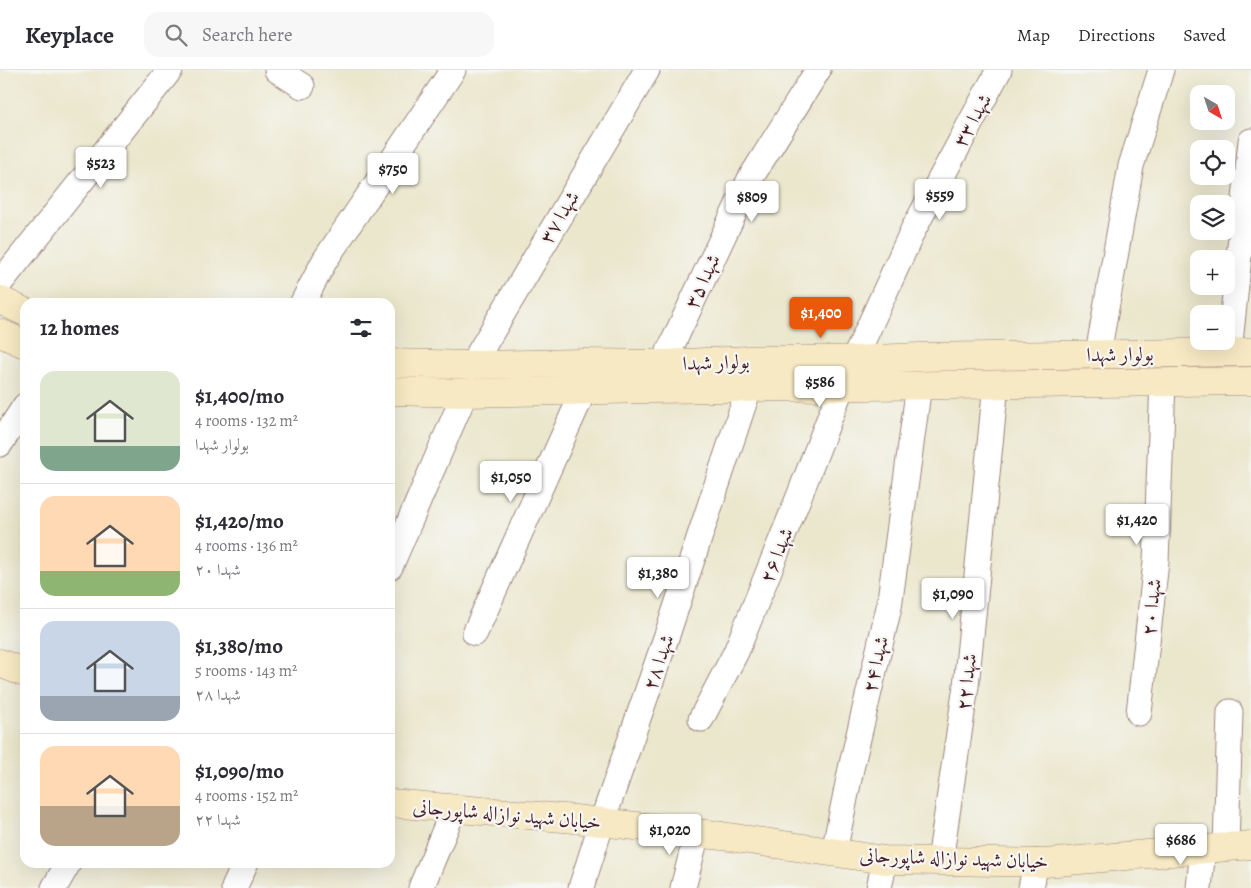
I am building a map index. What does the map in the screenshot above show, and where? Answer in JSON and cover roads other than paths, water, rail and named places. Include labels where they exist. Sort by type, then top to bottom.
[{"type":"main road","points":[[0,300],[20,310]]},
{"type":"main road","points":[[0,333],[20,342]]},
{"type":"main road","name":"بولوار شهدا","points":[[395,363],[472,365],[663,364],[749,360],[854,360],[919,357],[1240,352]]},
{"type":"main road","name":"بولوار شهدا","points":[[395,390],[465,393],[1251,381]]},
{"type":"main road","points":[[0,663],[20,671]]},
{"type":"main road","name":"خیابان شهید نوازاله شاپورجانی","points":[[395,803],[602,822],[697,833],[885,860],[940,861],[1034,875],[1227,847]]},
{"type":"street","points":[[0,282],[170,70]]},
{"type":"street","points":[[277,70],[302,86]]},
{"type":"street","points":[[305,298],[325,260],[453,70]]},
{"type":"street","name":"شهدا ۳۷","points":[[472,365],[647,70]]},
{"type":"street","name":"شهدا ۳۵","points":[[663,364],[750,179],[818,70]]},
{"type":"street","name":"شهدا ۳۳","points":[[854,360],[913,230],[999,70]]},
{"type":"street","points":[[1098,354],[1130,166],[1161,70]]},
{"type":"street","points":[[1240,352],[1251,140]]},
{"type":"street","name":"شهدا ۲۰","points":[[1140,713],[1156,562],[1163,382]]},
{"type":"street","name":"شهدا ۲۲","points":[[940,861],[966,686],[996,384]]},
{"type":"street","name":"شهدا ۲۴","points":[[834,852],[888,607],[919,385]]},
{"type":"street","name":"شهدا ۲۶","points":[[701,719],[736,652],[842,386]]},
{"type":"street","name":"شهدا ۲۸","points":[[581,888],[749,388]]},
{"type":"street","points":[[475,633],[584,390]]},
{"type":"street","points":[[395,555],[465,393]]},
{"type":"street","points":[[0,444],[20,414]]},
{"type":"street","points":[[1199,888],[1227,847],[1230,712]]},
{"type":"street","points":[[421,888],[454,808]]},
{"type":"street","points":[[683,888],[697,833]]},
{"type":"street","points":[[879,888],[885,860]]},
{"type":"street","points":[[54,888],[66,868]]},
{"type":"street","points":[[234,888],[243,868]]}]
